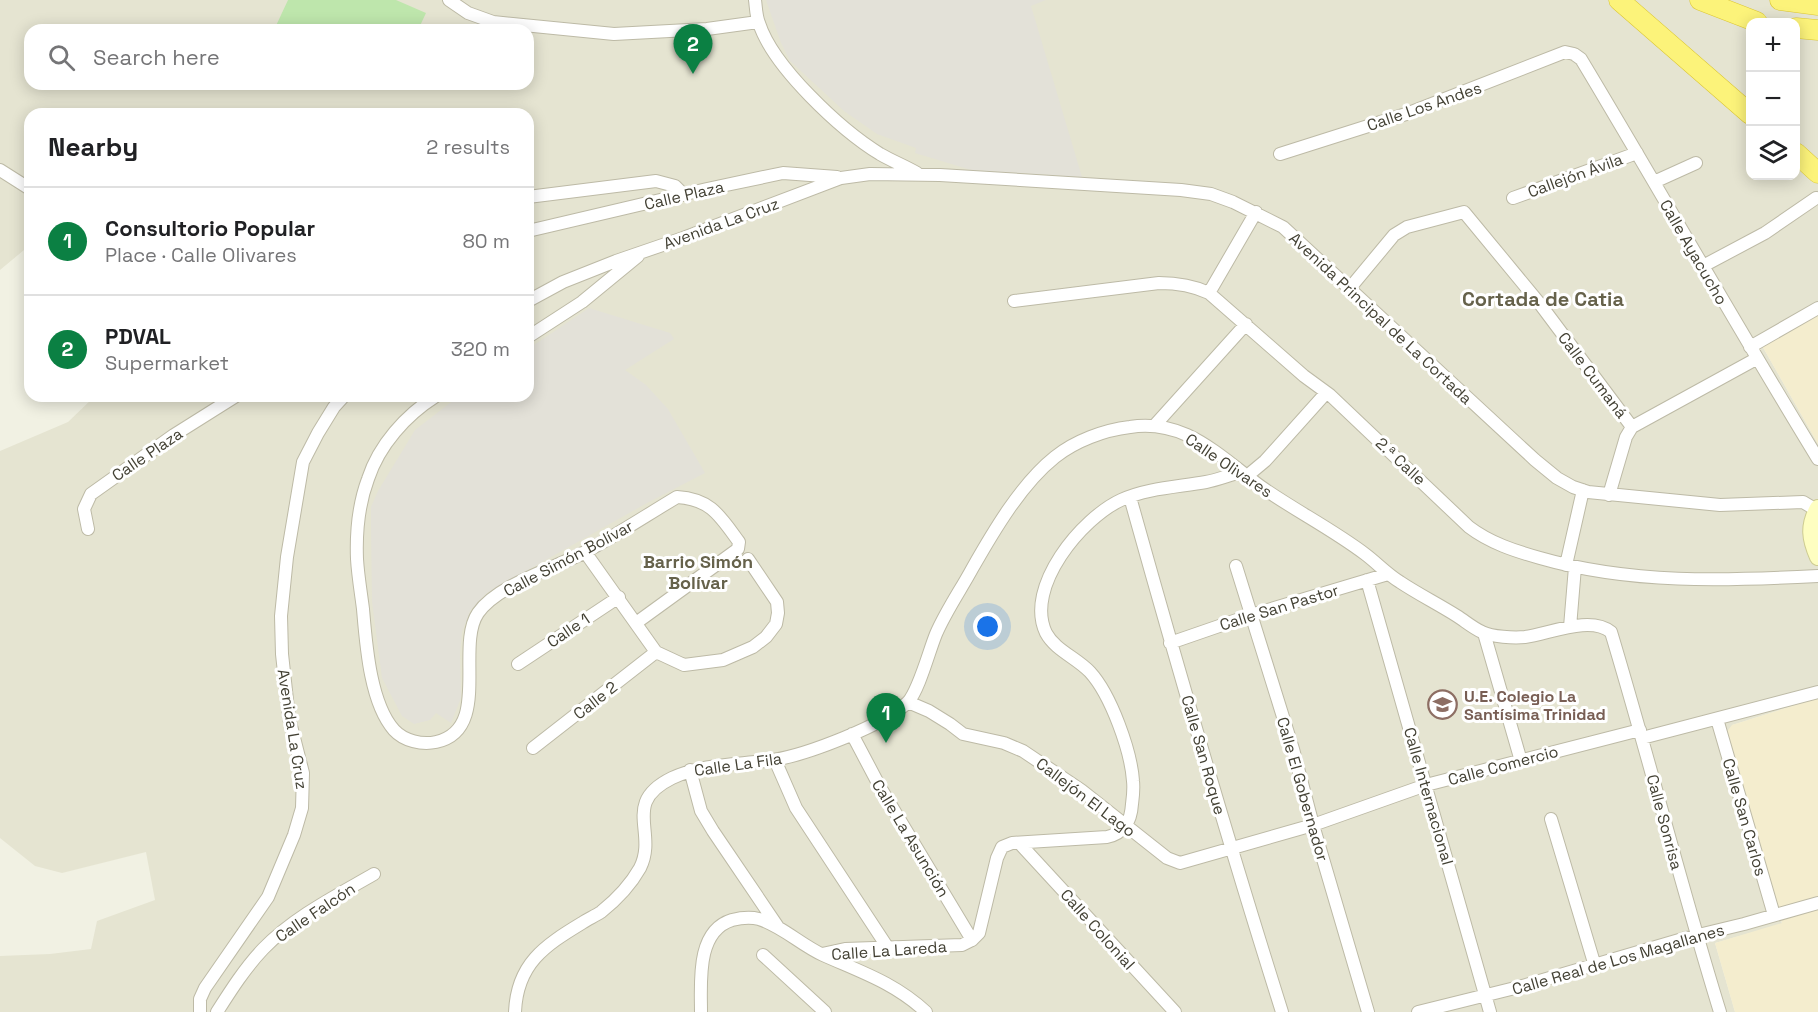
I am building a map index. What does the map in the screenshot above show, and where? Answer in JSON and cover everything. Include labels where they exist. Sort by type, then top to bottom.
[{"type":"highway","points":[[1618,0],[1746,111]]},
{"type":"highway","points":[[1700,0],[1747,18]]},
{"type":"highway","points":[[1780,0],[1818,5]]},
{"type":"highway","points":[[1800,28],[1818,30]]},
{"type":"highway","points":[[1800,157],[1818,173]]},
{"type":"main road","points":[[1818,510],[1811,525],[1810,537],[1818,557]]},
{"type":"street","points":[[449,0],[468,13],[493,22],[513,24]]},
{"type":"street","points":[[755,0],[758,22],[770,48],[792,76],[845,128],[879,153],[921,174]]},
{"type":"street","points":[[534,26],[614,34],[707,29],[758,22]]},
{"type":"street","name":"Calle Ayacucho","points":[[1565,52],[1581,59],[1756,359],[1818,459]]},
{"type":"street","name":"Calle Los Andes","points":[[1280,154],[1406,114],[1565,52]]},
{"type":"street","name":"Callejón Ávila","points":[[1513,198],[1637,153]]},
{"type":"street","points":[[1654,183],[1696,163]]},
{"type":"street","points":[[0,170],[24,185]]},
{"type":"street","name":"Calle Plaza","points":[[534,230],[783,173],[841,178]]},
{"type":"street","name":"Avenida La Cruz","points":[[534,298],[563,282],[841,178],[870,174],[921,174]]},
{"type":"street","name":"Avenida Principal de La Cortada","points":[[921,174],[1051,180],[1211,194],[1256,212],[1283,227],[1557,478],[1583,490],[1609,495],[1720,505],[1803,502],[1818,510]]},
{"type":"street","points":[[534,196],[656,181],[675,186],[684,195]]},
{"type":"street","points":[[1702,266],[1765,233],[1816,198]]},
{"type":"street","points":[[1209,293],[1256,212]]},
{"type":"street","name":"Calle Cumaná","points":[[1350,288],[1394,235],[1407,227],[1464,212],[1540,304],[1632,427]]},
{"type":"street","points":[[534,333],[582,302],[646,250]]},
{"type":"street","name":"2.ª Calle","points":[[1014,301],[1159,283],[1176,283],[1196,287],[1209,293],[1326,393],[1469,527],[1482,536],[1514,551],[1570,566],[1676,579],[1818,576]]},
{"type":"street","points":[[1750,347],[1818,308]]},
{"type":"street","points":[[1155,425],[1246,324]]},
{"type":"street","points":[[1609,495],[1626,437],[1632,427],[1756,359]]},
{"type":"street","points":[[972,940],[979,933],[982,924],[997,858],[1002,847],[1012,843],[1115,835],[1126,827],[1131,814],[1134,783],[1131,764],[1112,705],[1091,673],[1048,636],[1044,627],[1042,610],[1044,591],[1050,574],[1084,527],[1105,509],[1130,497],[1244,474],[1265,461],[1326,393]]},
{"type":"street","name":"Calle Plaza","points":[[88,529],[84,509],[92,494],[174,435],[226,402]]},
{"type":"street","name":"Avenida La Cruz","points":[[200,1012],[200,999],[205,988],[268,897],[294,835],[302,808],[303,773],[289,718],[282,654],[281,616],[303,462],[318,433],[339,402]]},
{"type":"street","name":"Calle Simón Bolívar","points":[[427,402],[414,410],[387,442],[368,478],[358,530],[357,560],[368,661],[385,716],[393,729],[409,740],[422,742],[437,741],[454,734],[465,717],[470,694],[470,631],[479,610],[492,599],[519,583],[585,552],[677,497],[693,498],[708,505],[720,516],[739,542],[738,549],[636,623]]},
{"type":"street","name":"Calle Olivares","points":[[908,702],[936,633],[983,549],[1013,504],[1038,474],[1065,450],[1091,437],[1127,427],[1155,425],[1192,438],[1299,513],[1363,552],[1388,574],[1484,633],[1522,637],[1570,627],[1598,626],[1611,632]]},
{"type":"street","points":[[1570,627],[1570,566],[1583,490]]},
{"type":"street","name":"Calle San Roque","points":[[1130,497],[1170,643],[1282,1012]]},
{"type":"street","points":[[585,552],[656,652],[684,665],[723,660],[753,647],[766,637],[776,624],[777,602],[748,560]]},
{"type":"street","name":"Calle El Gobernador","points":[[1236,566],[1293,749],[1368,1012]]},
{"type":"street","name":"Calle San Pastor","points":[[1170,643],[1251,615],[1388,574]]},
{"type":"street","name":"Calle Internacional","points":[[1367,580],[1490,1012]]},
{"type":"street","name":"Calle 1","points":[[518,664],[619,597]]},
{"type":"street","name":"Calle Sonrisa","points":[[1611,632],[1696,935],[1720,1012]]},
{"type":"street","points":[[1484,633],[1521,761]]},
{"type":"street","name":"Calle 2","points":[[533,748],[656,652]]},
{"type":"street","name":"Calle Comercio","points":[[1231,849],[1313,825],[1426,785],[1521,761],[1717,719],[1818,692]]},
{"type":"street","points":[[852,734],[908,702]]},
{"type":"street","name":"Callejón El Lago","points":[[908,702],[929,711],[963,734],[1004,743],[1023,751],[1081,790],[1126,827],[1175,862],[1231,849]]},
{"type":"street","name":"Calle San Carlos","points":[[1717,719],[1774,915]]},
{"type":"street","name":"Calle La Fila","points":[[515,1012],[516,998],[523,973],[533,959],[546,946],[600,913],[630,883],[639,869],[645,847],[643,816],[648,797],[658,786],[690,770],[775,760],[805,753],[852,734]]},
{"type":"street","name":"Calle La Asunción","points":[[852,734],[880,787],[972,940]]},
{"type":"street","points":[[775,760],[796,808],[888,948]]},
{"type":"street","points":[[690,770],[701,811],[779,928]]},
{"type":"street","points":[[1551,819],[1594,966]]},
{"type":"street","name":"Calle Colonial","points":[[1022,846],[1175,1012]]},
{"type":"street","name":"Calle Falcón","points":[[217,1012],[243,973],[264,948],[316,907],[374,874]]},
{"type":"street","name":"Calle Real de Los Magallanes","points":[[1418,1012],[1594,966],[1696,935],[1818,903]]},
{"type":"street","points":[[701,1012],[704,955],[708,939],[723,923],[749,918],[759,919],[779,928],[822,954],[884,981],[913,1000],[926,1012]]},
{"type":"street","name":"Calle La Lareda","points":[[822,954],[844,949],[962,945],[972,940]]},
{"type":"street","points":[[763,955],[824,1012]]},
{"type":"shaded area","points":[[0,0],[1818,0],[1818,310],[1761,344],[1818,444],[1818,698],[1732,725],[1782,924],[1715,943],[1735,1012],[0,1012],[0,956],[50,954],[91,949],[97,921],[155,900],[146,852],[62,873],[35,866],[0,838],[0,451],[68,422],[89,402],[534,402],[534,108],[24,108],[24,250],[0,270]]},
{"type":"shaded area","points":[[766,0],[1046,0],[1031,6],[1082,177],[971,170],[915,153],[916,148],[877,134],[844,111],[790,61]]},
{"type":"shaded area","points":[[589,308],[670,333],[674,339],[625,370],[646,385],[668,409],[705,473],[487,593],[470,611],[462,632],[461,698],[451,723],[436,713],[430,720],[414,724],[402,716],[382,678],[372,602],[371,507],[378,491],[415,430],[451,402],[534,402],[534,345]]},
{"type":"shaded area","points":[[1818,310],[1818,444],[1761,344]]},
{"type":"shaded area","points":[[1818,698],[1818,1012],[1735,1012],[1715,943],[1782,923],[1725,734],[1732,725]]},
{"type":"green space","points":[[288,0],[396,0],[426,13],[421,24],[277,24]]},
{"type":"place","name":"PDVAL","points":[[693,74]]},
{"type":"place","name":"U.E. Colegio La Santísima Trinidad","points":[[1443,705]]},
{"type":"place","name":"Consultorio Popular","points":[[886,743]]},
{"type":"district","name":"Cortada de Catia","points":[[1543,299]]},
{"type":"district","name":"Barrio Simón Bolívar","points":[[698,572]]}]
